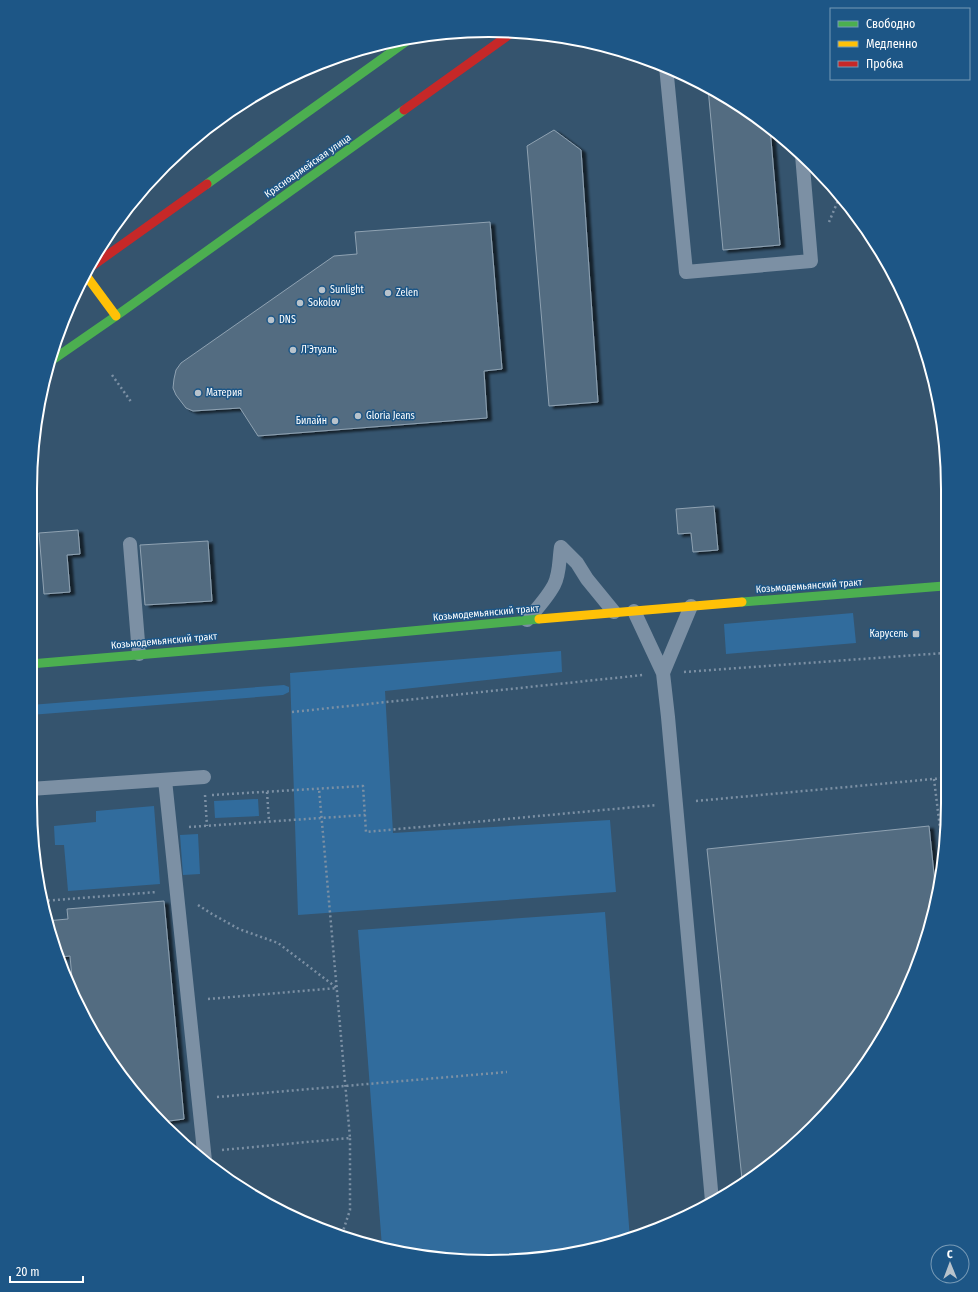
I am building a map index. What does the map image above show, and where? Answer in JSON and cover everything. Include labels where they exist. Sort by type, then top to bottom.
[{"type":"main road","name":"Красноармейская улица","points":[[57,357],[505,38]]},
{"type":"main road","points":[[99,261],[399,46]]},
{"type":"main road","points":[[89,280],[116,316]]},
{"type":"main road","name":"Козьмодемьянский тракт","points":[[37,663],[294,642],[614,612],[941,586]]},
{"type":"lane","points":[[667,73],[686,272],[812,261],[803,163]]},
{"type":"lane","points":[[130,544],[139,654]]},
{"type":"lane","points":[[526,620],[542,603],[555,584],[560,547],[577,563],[586,579],[614,612]]},
{"type":"lane","points":[[663,673],[691,606]]},
{"type":"lane","points":[[634,611],[663,673],[712,1196]]},
{"type":"lane","points":[[37,789],[204,777]]},
{"type":"lane","points":[[165,780],[205,1154]]},
{"type":"path","points":[[112,375],[132,403]]},
{"type":"path","points":[[292,712],[663,673],[941,653]]},
{"type":"path","points":[[204,777],[207,826]]},
{"type":"path","points":[[934,779],[940,829]]},
{"type":"path","points":[[205,795],[363,786],[366,832]]},
{"type":"path","points":[[319,789],[350,1138],[350,1210],[343,1231]]},
{"type":"path","points":[[267,792],[269,822]]},
{"type":"path","points":[[170,828],[365,814]]},
{"type":"path","points":[[48,901],[177,890],[212,914],[239,929],[278,943],[337,988]]},
{"type":"path","points":[[189,1001],[337,988]]},
{"type":"path","points":[[200,1098],[507,1072]]},
{"type":"path","points":[[207,1156],[350,1138]]},
{"type":"shaded area","points":[[853,613],[856,643],[726,654],[724,624]]},
{"type":"shaded area","points":[[561,651],[562,672],[385,691],[393,833],[610,820],[616,892],[298,915],[290,673]]},
{"type":"shaded area","points":[[284,685],[289,687],[289,692],[283,695],[37,714],[37,704]]},
{"type":"shaded area","points":[[258,799],[259,816],[215,818],[214,801]]},
{"type":"shaded area","points":[[154,806],[160,884],[68,891],[64,845],[55,845],[54,826],[96,822],[96,811]]},
{"type":"shaded area","points":[[198,834],[200,874],[183,875],[180,835]]},
{"type":"shaded area","points":[[605,912],[629,1232],[606,1240],[577,1246],[519,1254],[459,1254],[430,1251],[382,1242],[358,930]]},
{"type":"building","points":[[709,95],[740,113],[771,135],[780,245],[723,250]]},
{"type":"building","points":[[554,130],[581,150],[598,402],[549,406],[527,146]]},
{"type":"building","name":"Zelen","points":[[490,222],[502,369],[484,371],[487,418],[258,436],[240,408],[193,411],[186,408],[176,395],[173,388],[174,379],[176,370],[181,363],[334,256],[357,254],[355,232]]},
{"type":"building","points":[[714,506],[718,550],[693,552],[691,533],[678,534],[676,509]]},
{"type":"building","points":[[78,530],[80,554],[67,555],[70,592],[44,594],[39,533]]},
{"type":"building","points":[[208,541],[212,601],[145,605],[140,545]]},
{"type":"building","points":[[929,826],[934,877],[932,891],[926,920],[917,948],[907,976],[894,1003],[865,1054],[829,1101],[809,1123],[787,1143],[742,1178],[707,849]]},
{"type":"building","points":[[164,901],[184,1119],[167,1121],[130,1078],[98,1029],[72,978],[70,956],[64,957],[52,920],[68,919],[67,909]]},
{"type":"traffic: fast","points":[[207,184],[399,46]]},
{"type":"traffic: fast","points":[[57,357],[404,110]]},
{"type":"traffic: fast","points":[[742,602],[941,586]]},
{"type":"traffic: fast","points":[[37,663],[293,642],[539,619]]},
{"type":"traffic: slow","points":[[89,280],[116,316]]},
{"type":"traffic: slow","points":[[539,619],[742,602]]},
{"type":"traffic: jam","points":[[404,110],[505,38]]},
{"type":"traffic: jam","points":[[99,261],[207,184]]},
{"type":"place","name":"Sunlight","points":[[322,290]]},
{"type":"place","name":"Zelen","points":[[388,293]]},
{"type":"place","name":"Sokolov","points":[[300,303]]},
{"type":"place","name":"DNS","points":[[271,320]]},
{"type":"place","name":"Л'Этуаль","points":[[293,350]]},
{"type":"place","name":"Материя","points":[[198,393]]},
{"type":"place","name":"Gloria Jeans","points":[[358,416]]},
{"type":"place","name":"Билайн","points":[[335,421]]},
{"type":"place","name":"Карусель","points":[[916,634]]}]
